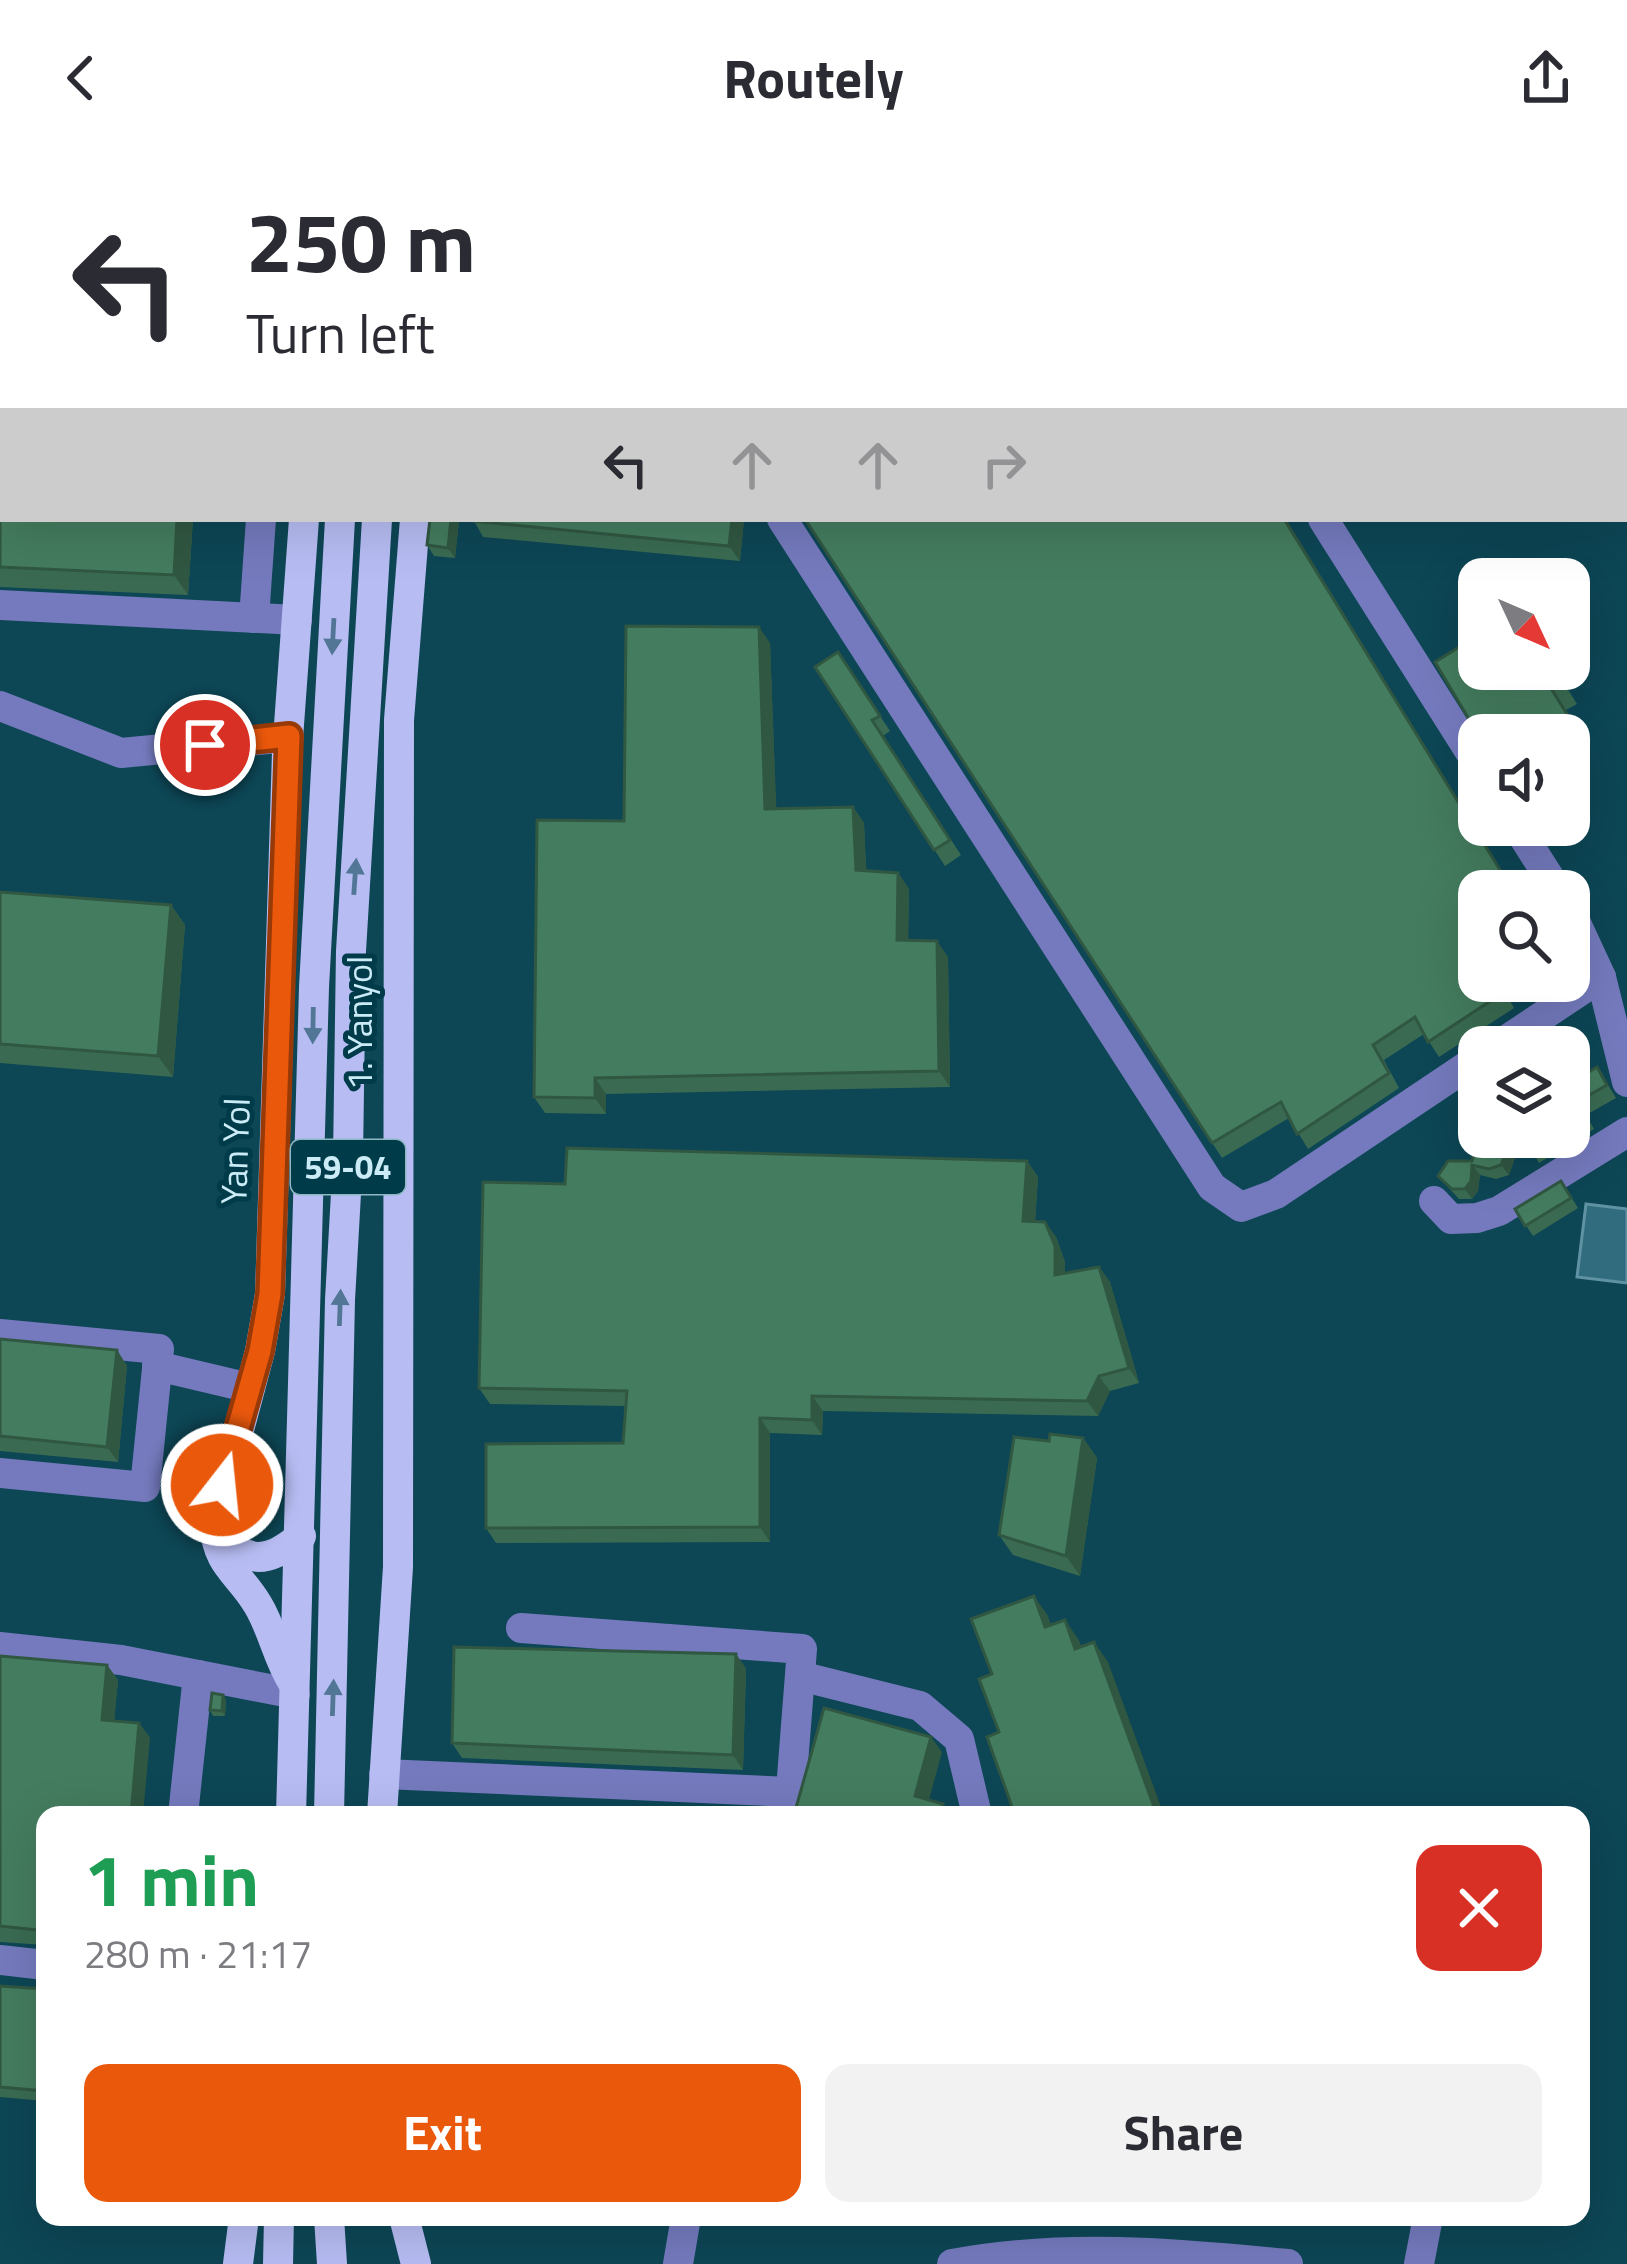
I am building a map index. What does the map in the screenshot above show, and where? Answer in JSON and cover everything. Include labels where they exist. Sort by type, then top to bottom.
[{"type":"main road","name":"Yan Yol","points":[[214,1524],[270,1294],[289,736],[304,522]]},
{"type":"main road","name":"59-04","points":[[291,1806],[314,987],[340,522]]},
{"type":"main road","name":"59-04","points":[[329,1806],[350,952],[377,522]]},
{"type":"main road","name":"1. Yanyol","points":[[382,1806],[398,1567],[399,720],[415,522]]},
{"type":"main road","points":[[214,1524],[232,1548],[262,1558],[284,1550],[301,1536]]},
{"type":"main road","points":[[214,1524],[216,1551],[259,1605],[295,1690]]},
{"type":"main road","points":[[238,2264],[243,2226]]},
{"type":"main road","points":[[278,2264],[279,2226]]},
{"type":"main road","points":[[313,2264],[314,2226]]},
{"type":"main road","points":[[330,2226],[332,2264]]},
{"type":"main road","points":[[406,2226],[416,2264]]},
{"type":"street","points":[[254,618],[261,522]]},
{"type":"street","points":[[784,522],[1212,1187],[1241,1207],[1276,1194],[1458,1072]]},
{"type":"street","points":[[1325,522],[1458,733]]},
{"type":"street","points":[[0,605],[297,620]]},
{"type":"street","points":[[0,706],[121,753],[289,736]]},
{"type":"street","points":[[1590,953],[1601,977],[1627,1082]]},
{"type":"street","points":[[1528,1026],[1601,977]]},
{"type":"street","points":[[1434,1201],[1451,1220],[1499,1211],[1627,1132]]},
{"type":"street","points":[[0,1334],[159,1349],[145,1487],[0,1474]]},
{"type":"street","points":[[157,1366],[250,1388]]},
{"type":"street","points":[[384,1774],[790,1804],[802,1648],[521,1628]]},
{"type":"street","points":[[0,1647],[121,1660],[295,1690]]},
{"type":"street","points":[[184,1806],[198,1675]]},
{"type":"street","points":[[800,1676],[920,1706],[959,1739],[975,1806]]},
{"type":"street","points":[[0,1960],[36,1964]]},
{"type":"street","points":[[678,2264],[684,2226]]},
{"type":"street","points":[[1419,2264],[1426,2226]]},
{"type":"street","points":[[952,2264],[1011,2253],[1175,2253],[1288,2264]]},
{"type":"water","points":[[1586,1204],[1627,1209],[1627,1283],[1577,1277]]},
{"type":"building","points":[[0,522],[177,522],[174,575],[0,567]]},
{"type":"building","points":[[430,522],[451,522],[448,548],[427,545]]},
{"type":"building","points":[[482,522],[732,522],[729,546]]},
{"type":"building","points":[[807,522],[1286,522],[1458,802],[1458,846],[1485,846],[1500,870],[1458,870],[1458,1002],[1489,1002],[1428,1042],[1415,1017],[1373,1045],[1389,1073],[1297,1134],[1281,1102],[1212,1143]]},
{"type":"building","points":[[626,626],[759,627],[765,809],[853,807],[856,870],[898,873],[897,940],[937,941],[939,1071],[595,1078],[595,1098],[534,1097],[537,820],[624,821]]},
{"type":"building","points":[[1458,648],[1458,690],[1552,690],[1567,714],[1466,714],[1435,662]]},
{"type":"building","points":[[838,652],[880,716],[872,720],[950,840],[934,850],[815,667]]},
{"type":"building","points":[[0,892],[171,905],[158,1056],[0,1044]]},
{"type":"building","points":[[1597,1067],[1607,1085],[1590,1095],[1590,1071]]},
{"type":"building","points":[[567,1148],[1027,1161],[1023,1221],[1045,1222],[1055,1246],[1055,1275],[1099,1267],[1129,1368],[1099,1376],[1087,1401],[812,1396],[812,1420],[760,1418],[760,1527],[486,1528],[486,1444],[623,1443],[627,1391],[479,1388],[483,1182],[565,1184]]},
{"type":"building","points":[[1504,1158],[1501,1165],[1489,1169],[1472,1165],[1465,1189],[1452,1189],[1438,1176],[1448,1161]]},
{"type":"building","points":[[1561,1181],[1571,1198],[1525,1226],[1515,1209]]},
{"type":"building","points":[[0,1339],[117,1350],[107,1447],[0,1436]]},
{"type":"building","points":[[1050,1434],[1083,1438],[1066,1556],[999,1535],[1014,1437],[1049,1441]]},
{"type":"building","points":[[1034,1596],[1045,1627],[1065,1620],[1075,1649],[1094,1642],[1154,1806],[1012,1806],[987,1737],[999,1732],[979,1679],[992,1674],[971,1619]]},
{"type":"building","points":[[454,1647],[736,1654],[733,1755],[452,1743]]},
{"type":"building","points":[[0,1656],[107,1665],[102,1720],[139,1723],[132,1806],[36,1806],[36,1930],[0,1926]]},
{"type":"building","points":[[212,1693],[223,1695],[222,1711],[210,1710]]},
{"type":"building","points":[[824,1708],[931,1737],[915,1796],[942,1806],[797,1806]]},
{"type":"building","points":[[0,1986],[36,1988],[36,2090],[0,2087]]},
{"type":"route","points":[[205,745],[289,736],[270,1294],[260,1351],[222,1485]]}]
